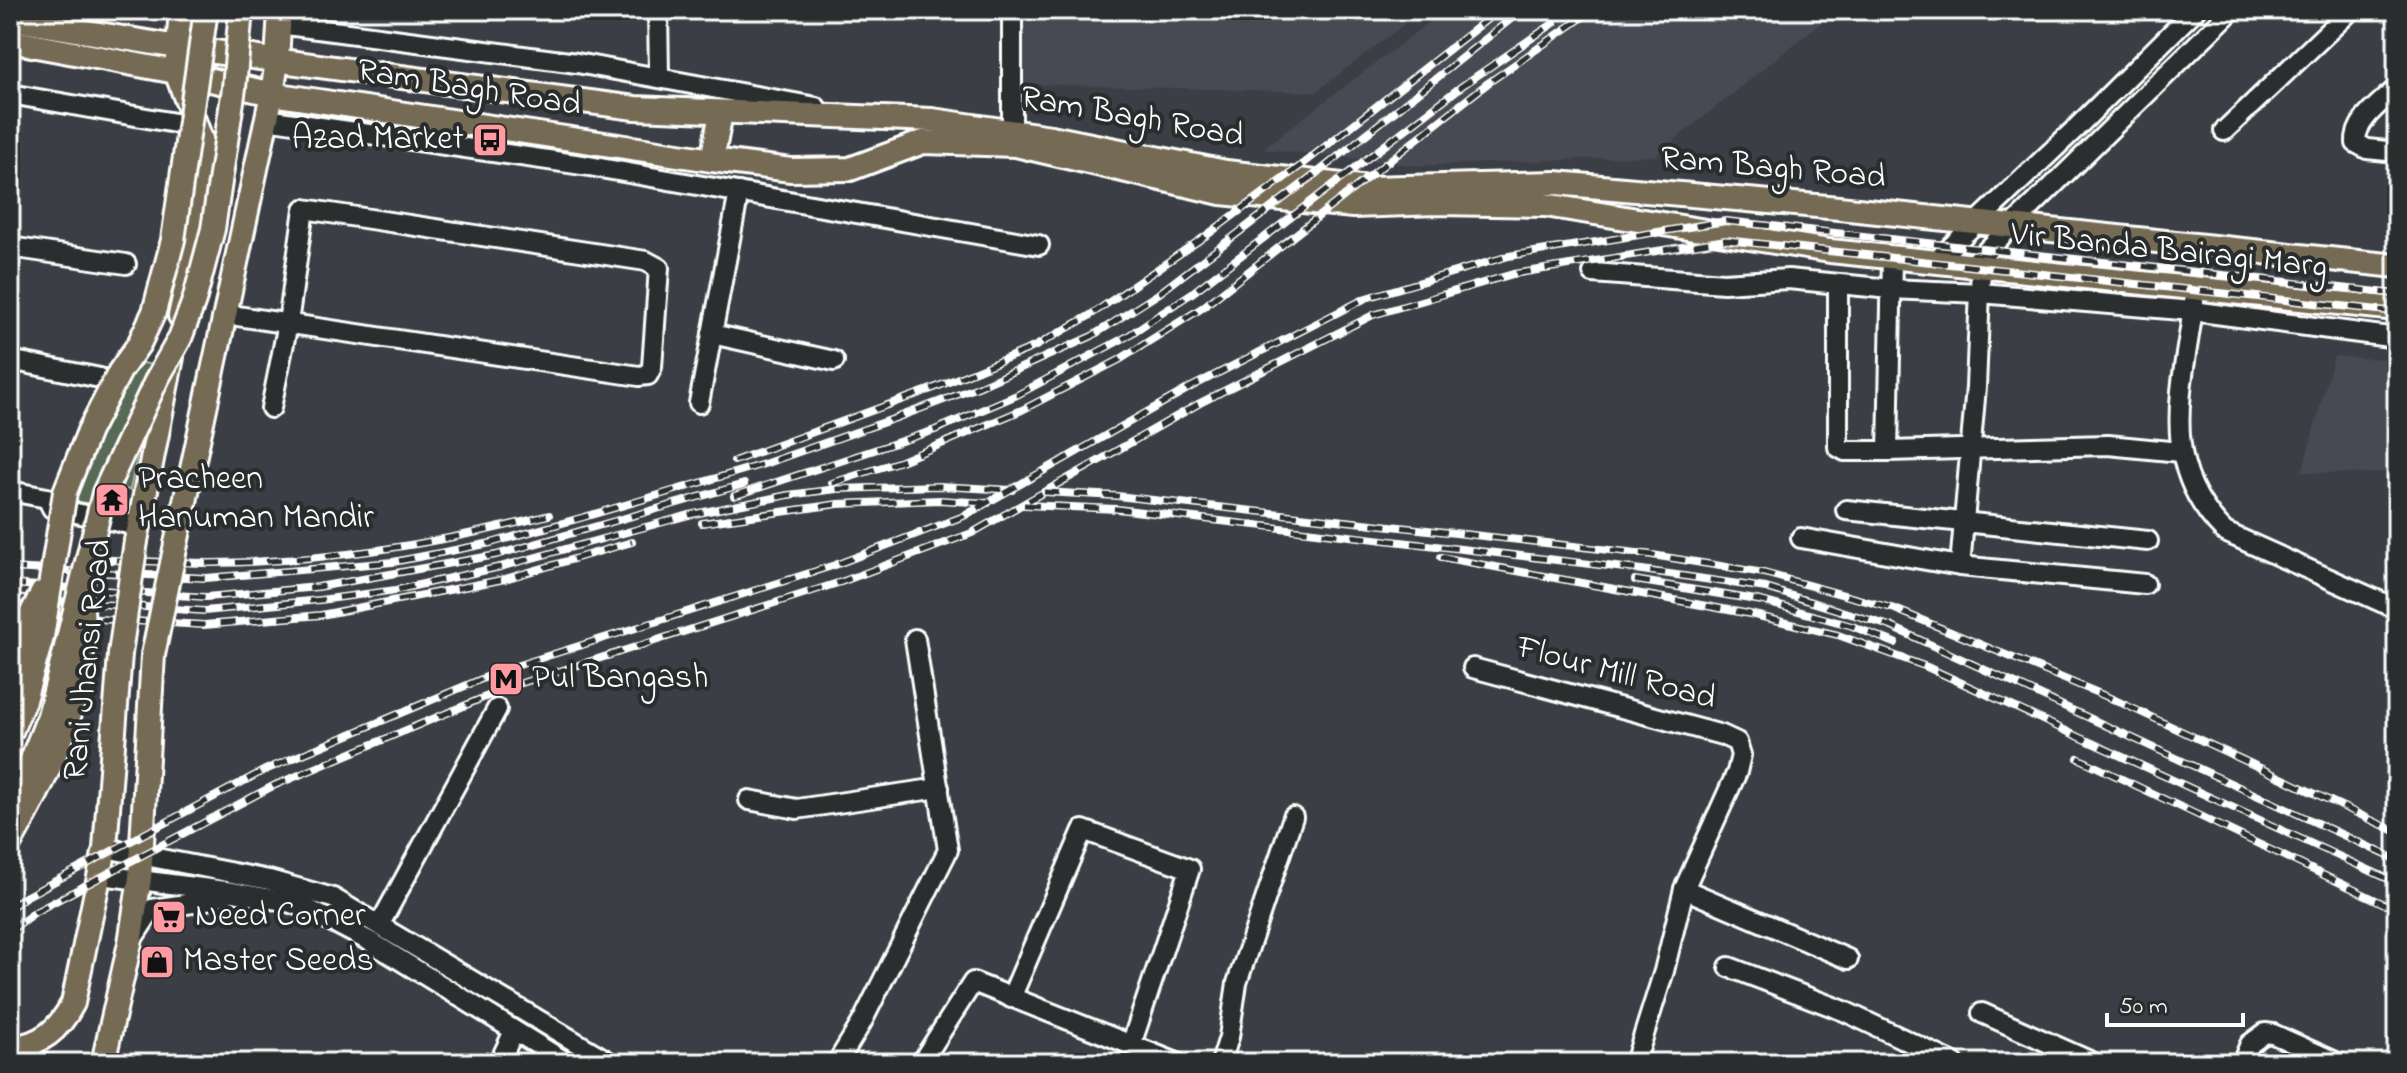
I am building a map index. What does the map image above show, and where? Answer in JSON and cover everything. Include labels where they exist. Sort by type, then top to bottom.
[{"type":"main road","name":"Rani Jhansi Road","points":[[10,1049],[37,1042],[63,1023],[73,1003],[101,875],[120,654],[137,533],[188,279],[204,147],[176,72],[181,10]]},
{"type":"main road","points":[[10,734],[24,700],[42,637],[65,492],[89,431],[120,371],[139,344],[157,298],[173,240],[206,10]]},
{"type":"main road","points":[[10,805],[21,787],[49,716],[104,493],[157,379],[180,338],[194,301],[213,229],[234,88],[241,10]]},
{"type":"main road","name":"Rani Jhansi Road","points":[[103,1063],[130,943],[143,854],[153,655],[272,94],[280,17]]},
{"type":"main road","name":"Ram Bagh Road","points":[[10,19],[177,47],[635,108],[932,120],[1012,131],[1226,172],[1369,188],[1556,183],[1976,223]]},
{"type":"main road","name":"Ram Bagh Road","points":[[10,41],[176,72],[272,94],[791,170],[850,169],[923,142],[1016,145],[1221,193],[1353,206],[1437,203],[1545,205],[1830,251],[1935,262]]},
{"type":"main road","points":[[712,160],[721,113]]},
{"type":"main road","points":[[923,142],[932,120]]},
{"type":"main road","name":"Vir Banda Bairagi Marg","points":[[1976,223],[2397,266]]},
{"type":"main road","name":"Vir Banda Bairagi Marg","points":[[1935,262],[2194,300],[2397,309]]},
{"type":"main road","points":[[10,678],[22,632],[52,575]]},
{"type":"main road","points":[[10,843],[50,766],[73,700],[85,639],[80,593]]},
{"type":"main road","points":[[10,1049],[39,1063]]},
{"type":"street","points":[[658,10],[659,77]]},
{"type":"street","points":[[1012,10],[1012,131]]},
{"type":"street","points":[[1935,262],[2195,10]]},
{"type":"street","points":[[1960,566],[1976,387],[1980,293],[1976,266],[2012,226],[2232,10]]},
{"type":"street","points":[[2224,131],[2351,10]]},
{"type":"street","points":[[280,17],[659,77],[878,118]]},
{"type":"street","points":[[2397,88],[2365,118],[2355,133],[2356,143],[2367,149],[2397,152]]},
{"type":"street","points":[[10,94],[198,127]]},
{"type":"street","points":[[266,119],[589,166],[1039,245]]},
{"type":"street","points":[[699,403],[739,192]]},
{"type":"street","points":[[224,314],[288,323],[639,376],[648,375],[652,367],[659,268],[646,261],[304,209],[288,323],[271,408]]},
{"type":"street","points":[[10,247],[126,264]]},
{"type":"street","points":[[1888,451],[1892,258]]},
{"type":"street","points":[[1593,273],[1709,282],[1768,278],[1891,289],[2194,300],[2397,338]]},
{"type":"street","points":[[1838,284],[1838,447],[1845,451],[2108,445],[2180,452]]},
{"type":"street","points":[[2194,300],[2178,426],[2180,452],[2207,515],[2225,532],[2397,609]]},
{"type":"street","points":[[712,334],[834,361]]},
{"type":"street","points":[[10,360],[100,378]]},
{"type":"street","points":[[10,491],[47,498],[52,508],[137,533]]},
{"type":"street","points":[[1846,510],[2148,541]]},
{"type":"street","points":[[1801,538],[1960,566],[2145,584]]},
{"type":"street","points":[[837,1063],[862,1022],[948,850],[915,639]]},
{"type":"street","name":"Flour Mill Road","points":[[1473,668],[1722,735],[1737,742],[1741,755],[1737,772],[1684,889],[1664,971],[1635,1063]]},
{"type":"street","points":[[380,924],[497,709]]},
{"type":"street","points":[[749,800],[797,809],[939,788]]},
{"type":"street","points":[[1221,1063],[1229,1037],[1237,983],[1293,817]]},
{"type":"street","points":[[1011,998],[1083,830],[1190,869],[1131,1045]]},
{"type":"street","points":[[105,848],[316,892],[346,904],[611,1063]]},
{"type":"street","points":[[101,875],[140,878],[288,902],[325,917],[371,942],[567,1063]]},
{"type":"street","points":[[1684,889],[1848,959]]},
{"type":"street","points":[[130,943],[152,909],[200,902],[233,892]]},
{"type":"street","points":[[1729,967],[1837,1008],[1954,1063]]},
{"type":"street","points":[[921,1063],[973,982],[1177,1063]]},
{"type":"street","points":[[1982,1013],[2094,1063]]},
{"type":"street","points":[[499,1063],[514,1031]]},
{"type":"street","points":[[2242,1063],[2250,1044],[2265,1033],[2338,1063]]},
{"type":"shaded area","points":[[1020,10],[1423,10],[1316,92],[1024,84]]},
{"type":"shaded area","points":[[1445,10],[1837,10],[1655,156],[1420,166],[1262,149]]},
{"type":"shaded area","points":[[2334,356],[2397,360],[2397,471],[2366,474],[2302,472]]},
{"type":"green space","points":[[123,358],[156,366],[130,490],[124,489],[123,495],[95,490],[92,504],[52,497],[72,442]]},
{"type":"railway","points":[[734,461],[934,388],[1034,347],[1089,316],[1299,167],[1499,10]]},
{"type":"railway","points":[[10,568],[206,578],[393,562],[491,543],[584,517],[764,464],[896,418],[978,387],[1092,336],[1158,294],[1321,170],[1522,10]]},
{"type":"railway","points":[[832,483],[901,461],[1022,410],[1119,360],[1202,308],[1488,83],[1593,10]]},
{"type":"railway","points":[[734,496],[935,430],[1017,395],[1126,337],[1192,293],[1462,86],[1554,23]]},
{"type":"railway","points":[[10,908],[25,897],[265,770],[503,670],[835,565],[964,516],[1191,387],[1366,298],[1509,256],[1726,221],[2397,294]]},
{"type":"railway","points":[[10,931],[35,912],[273,786],[509,687],[841,582],[972,533],[1200,403],[1373,315],[1513,274],[1726,240],[2397,312]]},
{"type":"railway","points":[[10,584],[206,597],[318,587],[496,555],[744,484]]},
{"type":"railway","points":[[10,598],[204,611],[320,600],[396,590],[500,567],[689,515],[788,495],[837,489],[939,486],[1012,490]]},
{"type":"railway","points":[[1044,492],[1117,496],[1646,554],[1764,573],[1895,609],[2115,700],[2397,832]]},
{"type":"railway","points":[[702,523],[838,504],[940,500],[988,503]]},
{"type":"railway","points":[[1024,505],[1117,509],[1642,570],[1766,588],[1890,626],[2397,860]]},
{"type":"railway","points":[[86,559],[209,563],[338,555],[466,535],[549,515]]},
{"type":"railway","points":[[10,614],[204,625],[321,615],[505,579],[632,542]]},
{"type":"railway","points":[[1441,557],[1750,614],[1838,635],[1927,667],[2397,883]]},
{"type":"railway","points":[[1635,580],[1762,601],[1852,626],[1895,643]]},
{"type":"railway","points":[[2078,758],[2397,910]]},
{"type":"place","name":"Azad Market","points":[[490,140]]},
{"type":"place","name":"Pracheen Hanuman Mandir","points":[[112,500]]},
{"type":"place","name":"Pul Bangash","points":[[506,679]]},
{"type":"place","name":"Need Corner","points":[[169,917]]},
{"type":"place","name":"Master Seeds","points":[[157,962]]}]
